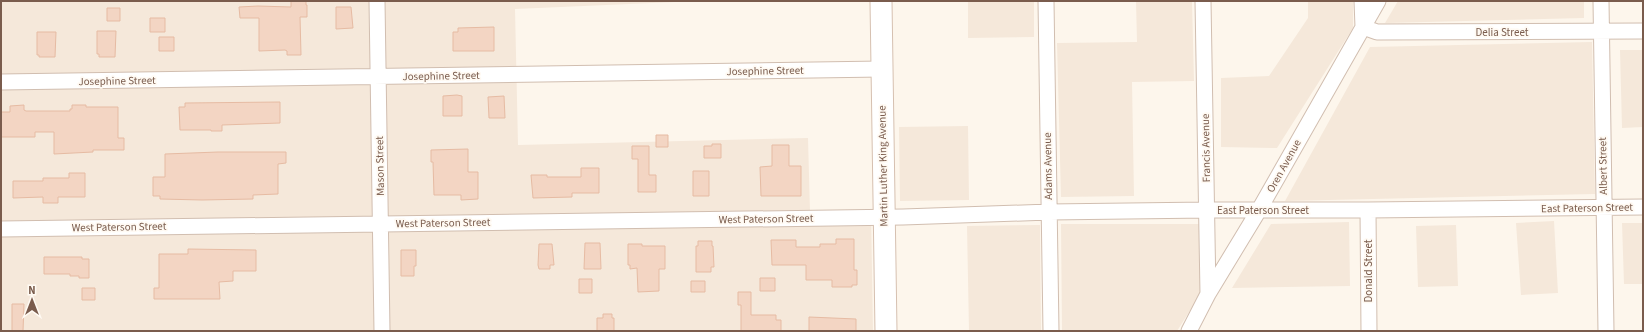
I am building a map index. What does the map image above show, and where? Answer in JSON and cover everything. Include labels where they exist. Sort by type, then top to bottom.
[{"type":"street","name":"Mason Street","points":[[377,1],[382,331]]},
{"type":"street","name":"Martin Luther King Avenue","points":[[881,1],[886,331]]},
{"type":"street","name":"Adams Avenue","points":[[1046,1],[1051,331]]},
{"type":"street","name":"Francis Avenue","points":[[1204,1],[1208,294]]},
{"type":"street","points":[[1362,1],[1363,27]]},
{"type":"street","name":"Oren Avenue","points":[[1189,331],[1208,294],[1259,210],[1378,1]]},
{"type":"street","name":"Albert Street","points":[[1601,1],[1606,331]]},
{"type":"street","name":"Delia Street","points":[[1363,27],[1377,32],[1643,31]]},
{"type":"street","name":"Josephine Street","points":[[1,82],[882,69]]},
{"type":"street","name":"East Paterson Street","points":[[884,217],[1049,212],[1643,207]]},
{"type":"street","name":"Donald Street","points":[[1368,210],[1369,331]]},
{"type":"street","name":"West Paterson Street","points":[[1,229],[884,217]]},
{"type":"shaded area","points":[[1,1],[698,1],[515,9],[518,145],[808,138],[810,212],[871,211],[873,331],[1,331]]},
{"type":"shaded area","points":[[968,1],[1034,1],[1034,37],[968,38]]},
{"type":"shaded area","points":[[1136,1],[1192,1],[1194,81],[1132,82],[1134,196],[1061,197],[1057,43],[1137,42]]},
{"type":"shaded area","points":[[1308,1],[1353,1],[1353,28],[1277,148],[1221,147],[1221,78],[1269,76],[1308,18]]},
{"type":"shaded area","points":[[1398,1],[1584,1],[1584,18],[1385,23]]},
{"type":"shaded area","points":[[1592,42],[1595,194],[1285,201],[1370,47]]},
{"type":"shaded area","points":[[1620,50],[1643,50],[1643,127],[1622,128]]},
{"type":"shaded area","points":[[968,126],[969,200],[900,201],[899,127]]},
{"type":"shaded area","points":[[1554,221],[1558,293],[1521,295],[1516,223]]},
{"type":"shaded area","points":[[1349,222],[1350,286],[1232,288],[1271,224]]},
{"type":"shaded area","points":[[1622,223],[1643,223],[1643,284],[1624,284]]},
{"type":"shaded area","points":[[1061,224],[1201,224],[1203,290],[1177,331],[1062,331]]},
{"type":"shaded area","points":[[1040,225],[1041,331],[969,331],[967,226]]},
{"type":"shaded area","points":[[1456,225],[1458,286],[1418,287],[1416,226]]},
{"type":"building","points":[[291,1],[306,1],[307,5],[307,17],[300,17],[301,55],[287,55],[287,51],[285,50],[259,51],[259,18],[240,18],[239,7],[291,7]]},
{"type":"building","points":[[336,7],[351,7],[353,28],[336,29]]},
{"type":"building","points":[[107,8],[120,8],[120,21],[107,21]]},
{"type":"building","points":[[150,18],[165,18],[165,32],[150,32]]},
{"type":"building","points":[[494,27],[494,51],[453,51],[453,32],[458,32],[458,28]]},
{"type":"building","points":[[97,31],[116,31],[115,57],[99,57],[99,54],[97,54]]},
{"type":"building","points":[[37,32],[56,32],[55,57],[39,57],[39,55],[37,55]]},
{"type":"building","points":[[159,37],[174,37],[174,51],[159,51]]},
{"type":"building","points":[[443,96],[462,96],[462,116],[443,116]]},
{"type":"building","points":[[504,96],[505,118],[489,118],[488,97]]},
{"type":"building","points":[[280,102],[280,123],[222,125],[222,131],[180,130],[179,107],[185,107],[185,103]]},
{"type":"building","points":[[24,105],[24,110],[26,111],[70,111],[70,109],[72,109],[72,105],[86,105],[86,107],[118,107],[118,138],[124,138],[124,150],[93,150],[93,152],[54,154],[54,132],[35,132],[35,137],[1,137],[1,112],[10,112],[10,106]]},
{"type":"building","points":[[656,135],[668,135],[668,147],[656,147]]},
{"type":"building","points":[[712,144],[721,144],[721,158],[704,158],[704,146],[712,146]]},
{"type":"building","points":[[772,145],[789,145],[789,166],[801,166],[801,196],[761,196],[760,167],[772,166]]},
{"type":"building","points":[[632,146],[649,146],[649,175],[656,175],[656,192],[638,192],[638,159],[632,159]]},
{"type":"building","points":[[468,149],[468,172],[478,172],[478,199],[461,200],[461,195],[434,195],[431,150]]},
{"type":"building","points":[[286,152],[286,163],[278,164],[278,194],[253,195],[253,199],[202,200],[160,199],[160,196],[153,196],[153,177],[165,177],[165,154]]},
{"type":"building","points":[[581,168],[599,168],[599,193],[572,193],[572,197],[533,198],[531,175],[547,175],[547,177],[581,177]]},
{"type":"building","points":[[693,171],[709,171],[709,196],[693,196]]},
{"type":"building","points":[[69,173],[85,173],[85,197],[58,197],[58,203],[43,203],[43,197],[13,198],[13,181],[43,181],[43,178],[69,178]]},
{"type":"building","points":[[836,239],[854,239],[854,270],[857,270],[857,285],[852,285],[852,287],[832,287],[832,280],[806,280],[806,265],[772,265],[771,240],[796,240],[796,247],[820,247],[820,244],[836,244]]},
{"type":"building","points":[[698,241],[712,241],[714,267],[711,267],[711,272],[696,272],[696,246],[698,246]]},
{"type":"building","points":[[585,243],[600,243],[601,269],[584,269]]},
{"type":"building","points":[[539,244],[552,244],[554,265],[550,265],[550,269],[539,269]]},
{"type":"building","points":[[628,244],[642,244],[642,246],[665,246],[665,269],[659,269],[659,291],[638,292],[637,268],[630,269],[630,265],[628,265]]},
{"type":"building","points":[[188,249],[256,250],[256,271],[233,271],[233,281],[219,282],[220,299],[154,299],[154,288],[159,288],[159,254],[188,254]]},
{"type":"building","points":[[401,250],[416,250],[416,266],[414,266],[414,276],[401,276]]},
{"type":"building","points":[[44,257],[82,257],[82,259],[89,259],[89,278],[79,278],[79,276],[70,276],[70,274],[44,274]]},
{"type":"building","points":[[760,278],[775,278],[775,291],[760,291]]},
{"type":"building","points":[[579,279],[592,279],[592,293],[579,293]]},
{"type":"building","points":[[691,281],[705,281],[705,292],[691,292]]},
{"type":"building","points":[[82,288],[95,288],[95,300],[82,300]]},
{"type":"building","points":[[738,292],[751,292],[751,315],[776,315],[776,320],[781,320],[781,331],[741,331],[741,305],[738,305]]},
{"type":"building","points":[[12,304],[24,304],[23,331],[12,331]]},
{"type":"building","points":[[603,314],[612,314],[612,318],[614,318],[614,331],[597,331],[597,318],[603,318]]},
{"type":"building","points":[[809,317],[856,319],[856,331],[809,331]]}]
